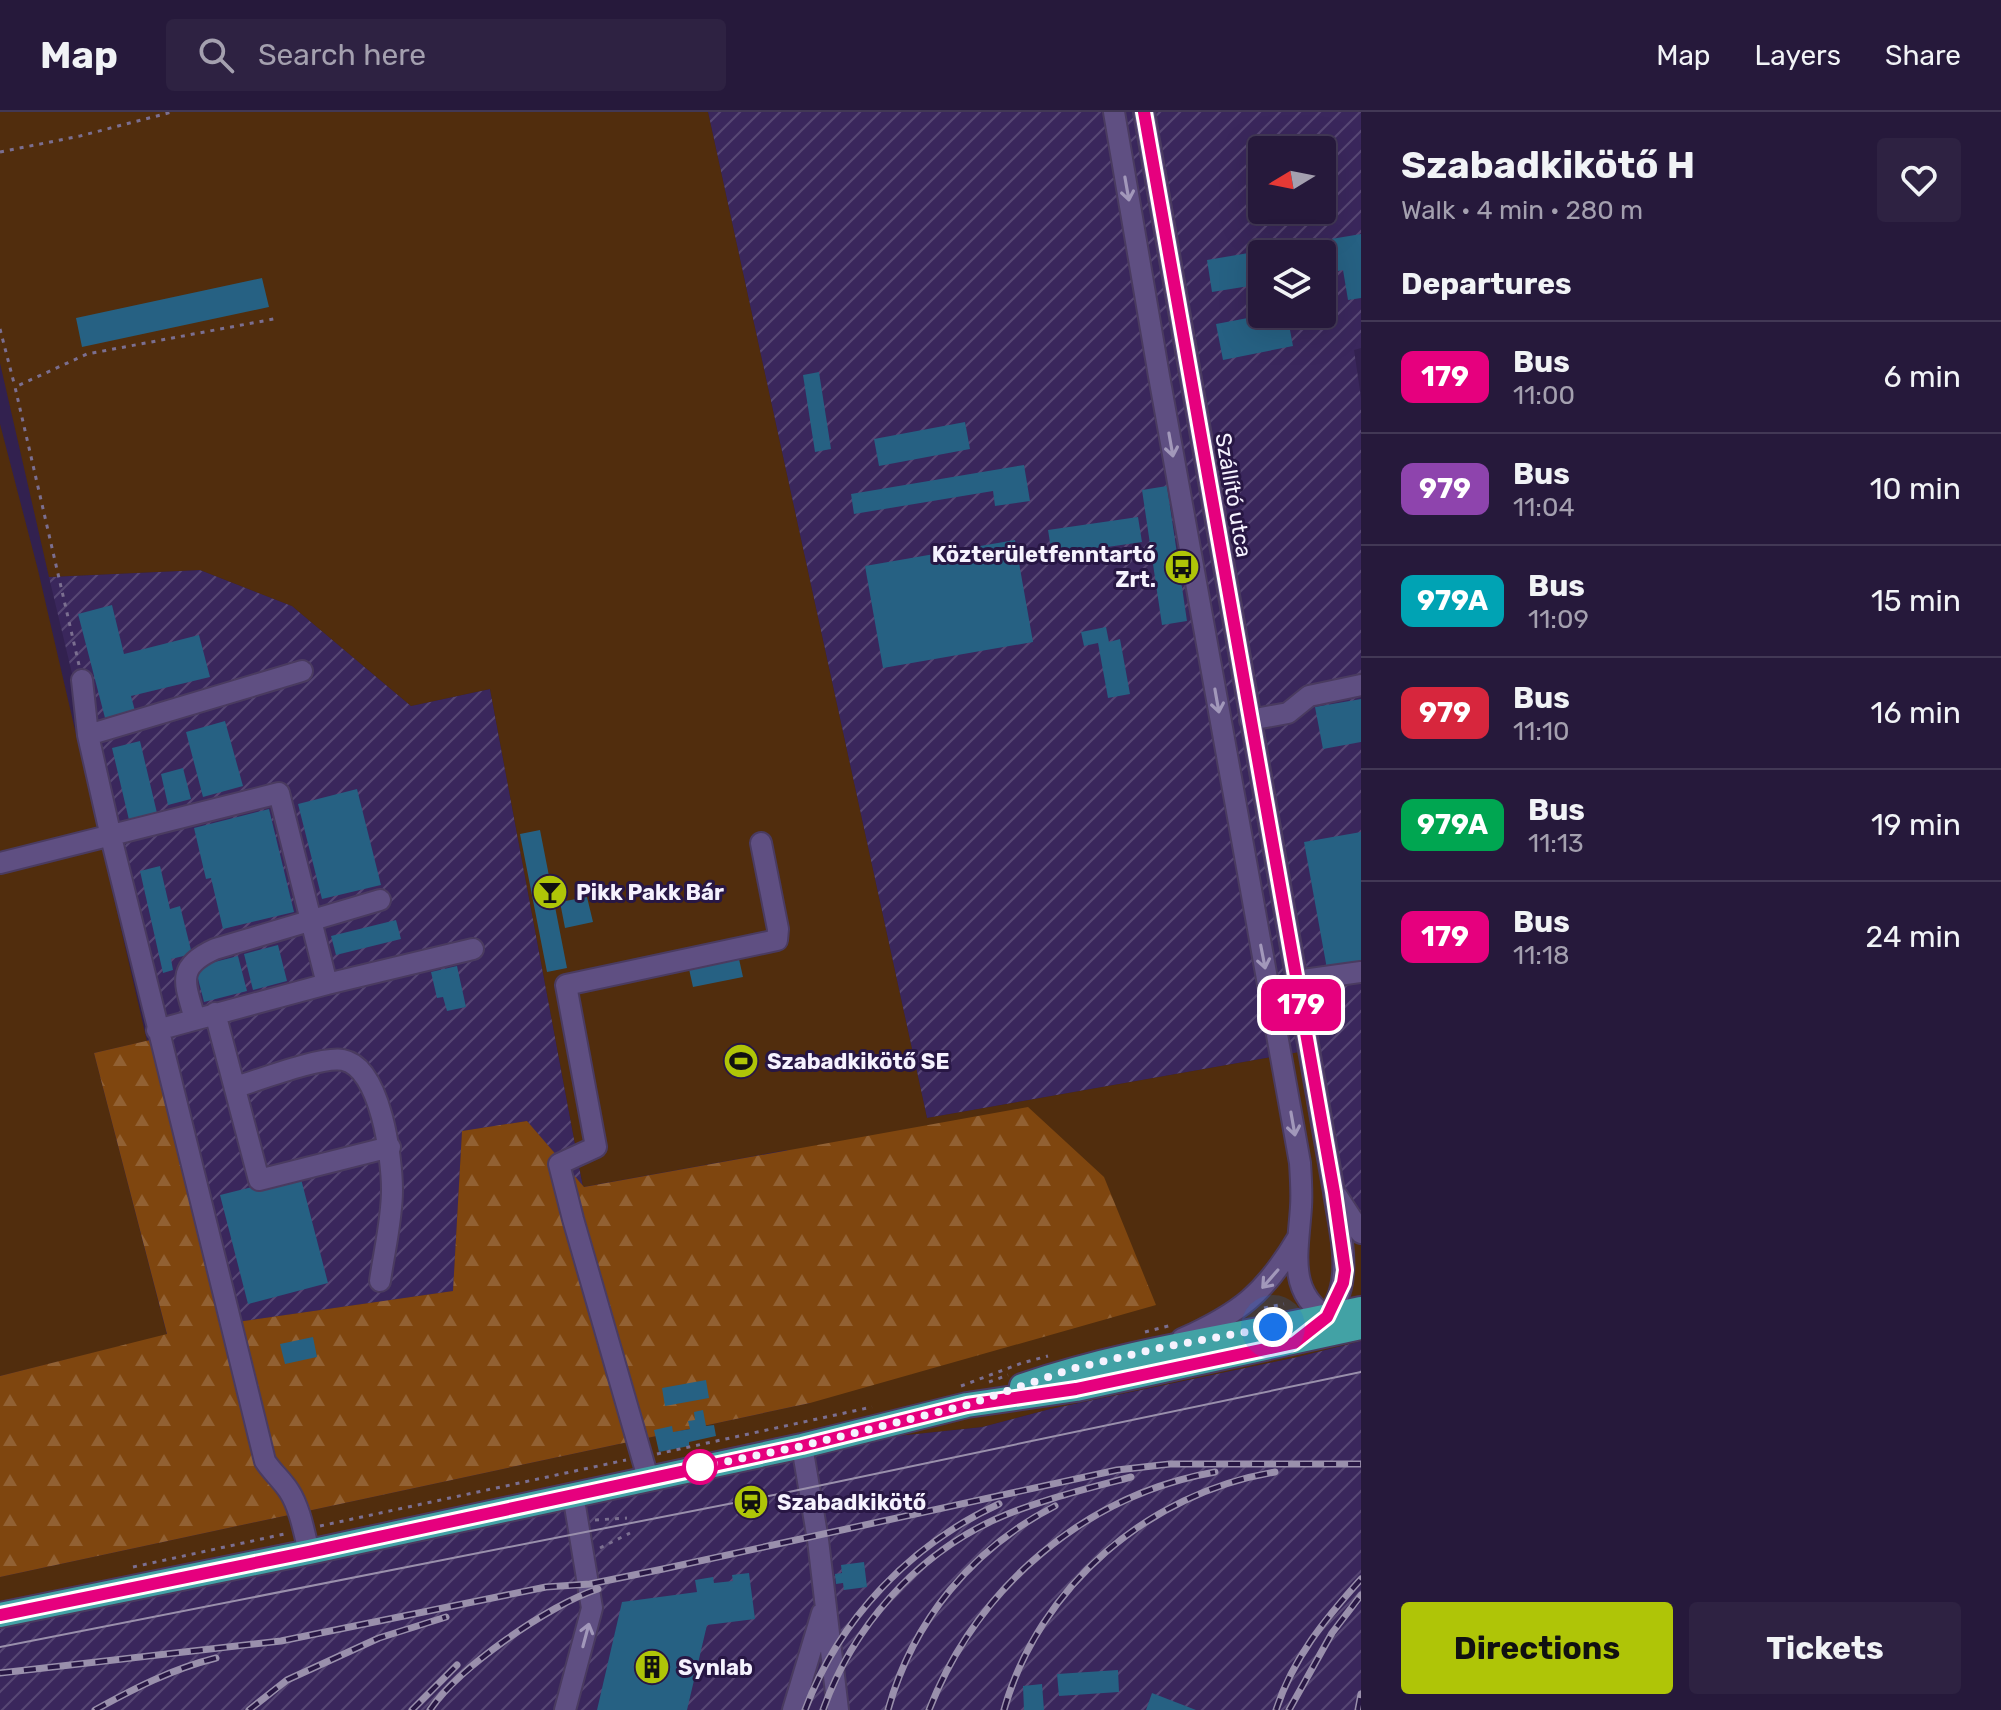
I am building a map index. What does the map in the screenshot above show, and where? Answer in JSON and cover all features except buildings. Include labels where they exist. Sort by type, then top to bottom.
[{"type":"main road","points":[[0,1615],[573,1494],[599,1488],[646,1467],[802,1446],[959,1398],[1164,1347],[1327,1317],[1360,1321]]},
{"type":"main road","points":[[959,1398],[1076,1389],[1294,1343],[1360,1321]]},
{"type":"street","points":[[1114,112],[1300,1163],[1297,1271],[1308,1300],[1327,1317],[1294,1343]]},
{"type":"street","name":"Szállító utca","points":[[1144,112],[1334,1192],[1345,1270],[1339,1294],[1327,1317]]},
{"type":"street","points":[[1159,376],[1188,370]]},
{"type":"street","points":[[1205,633],[1233,628]]},
{"type":"street","points":[[88,735],[302,671]]},
{"type":"street","points":[[82,680],[88,735],[111,837],[265,1461],[288,1489],[309,1552]]},
{"type":"street","points":[[1250,720],[1288,713],[1309,696],[1361,685]]},
{"type":"street","points":[[0,863],[279,793],[327,984]]},
{"type":"street","points":[[1243,847],[1272,841]]},
{"type":"street","points":[[646,1467],[559,1164],[596,1147],[566,985],[777,940],[778,929],[761,843]]},
{"type":"street","points":[[195,1019],[185,983],[186,972],[198,957],[380,900]]},
{"type":"street","points":[[157,1030],[473,949]]},
{"type":"street","points":[[1296,981],[1361,972]]},
{"type":"street","points":[[215,1013],[259,1180],[390,1147]]},
{"type":"street","points":[[1280,1047],[1307,1043]]},
{"type":"street","points":[[236,1087],[325,1061],[344,1060],[359,1069],[372,1087],[390,1147],[393,1193],[380,1281]]},
{"type":"street","name":"Szállító utca","points":[[1334,1192],[1361,1233]]},
{"type":"street","points":[[1164,1347],[1201,1330],[1253,1299],[1279,1270],[1297,1239]]},
{"type":"street","points":[[802,1446],[838,1710]]},
{"type":"street","points":[[565,1710],[592,1608],[573,1494]]},
{"type":"street","points":[[793,1710],[824,1596]]},
{"type":"path","points":[[0,152],[80,136],[172,112]]},
{"type":"path","points":[[15,387],[87,354],[279,318]]},
{"type":"path","points":[[0,329],[82,680]]},
{"type":"path","points":[[1135,1334],[1174,1324]]},
{"type":"path","points":[[959,1398],[1022,1363],[1051,1356]]},
{"type":"path","points":[[646,1467],[872,1407]]},
{"type":"path","points":[[599,1488],[591,1521],[627,1518]]},
{"type":"path","points":[[596,1549],[630,1533]]},
{"type":"shaded area","points":[[0,112],[708,112],[927,1118],[1317,1049],[1344,1186],[1361,1217],[1361,1341],[1050,1409],[982,1427],[802,1446],[0,1615],[0,1577],[810,1403],[787,1150],[583,1187],[490,689],[411,706],[292,606],[200,570],[49,577],[0,363]]},
{"type":"shaded area","points":[[708,112],[1361,112],[1361,348],[1354,350],[1361,398],[1361,1217],[1344,1186],[1317,1049],[927,1118]]},
{"type":"shaded area","points":[[0,424],[38,570],[147,1041],[94,1053],[167,1335],[0,1376]]},
{"type":"shaded area","points":[[200,570],[292,606],[411,706],[490,689],[583,1187],[527,1121],[462,1131],[453,1291],[223,1324],[159,1038],[49,577]]},
{"type":"shaded area","points":[[1361,1341],[1361,1710],[0,1710],[0,1615],[802,1446],[982,1427],[1050,1409]]},
{"type":"green space","points":[[159,1038],[223,1324],[453,1291],[462,1131],[527,1121],[584,1187],[1028,1107],[1104,1177],[1156,1305],[810,1403],[0,1577],[0,1376],[167,1334],[94,1053]]},
{"type":"tram line","points":[[0,1647],[784,1493],[1361,1372]]},
{"type":"railway","points":[[0,1673],[281,1641],[546,1587],[590,1584],[1117,1470],[1170,1464],[1361,1464]]},
{"type":"railway","points":[[929,1710],[950,1665],[976,1624],[1006,1587],[1041,1554],[1080,1525],[1122,1502],[1167,1484],[1215,1472]]},
{"type":"railway","points":[[1004,1710],[1021,1665],[1043,1623],[1072,1586],[1105,1552],[1143,1524],[1184,1501],[1229,1483],[1275,1472]]},
{"type":"railway","points":[[823,1710],[835,1680],[869,1623],[890,1597],[939,1552],[1012,1512],[1131,1477]]},
{"type":"railway","points":[[805,1710],[837,1645],[882,1588],[936,1540],[999,1504]]},
{"type":"railway","points":[[888,1710],[913,1646],[950,1590],[998,1543],[1055,1506]]},
{"type":"railway","points":[[1276,1710],[1291,1673],[1311,1640],[1361,1579]]},
{"type":"railway","points":[[430,1710],[461,1675],[506,1639],[555,1608],[598,1589]]},
{"type":"railway","points":[[1289,1710],[1332,1633],[1361,1595]]},
{"type":"railway","points":[[249,1710],[287,1680],[379,1638],[446,1617]]},
{"type":"railway","points":[[95,1710],[154,1680],[216,1658]]},
{"type":"railway","points":[[412,1710],[457,1665]]},
{"type":"railway","points":[[1358,1710],[1361,1694]]},
{"type":"bus line","name":"179","points":[[0,1615],[802,1446],[967,1405],[1076,1389],[1294,1343],[1327,1317],[1339,1294],[1345,1270],[1334,1192],[1144,112]]},
{"type":"place","name":"Közterületfenntartó Zrt.","points":[[1182,567]]},
{"type":"place","name":"Pikk Pakk Bár","points":[[550,892]]},
{"type":"place","name":"Szabadkikötő SE","points":[[741,1061]]},
{"type":"place","name":"Szabadkikötő","points":[[751,1502]]},
{"type":"place","name":"Synlab","points":[[652,1667]]},
{"type":"route","points":[[700,1467],[802,1446],[967,1405],[1071,1369],[1164,1347],[1273,1327]]}]
